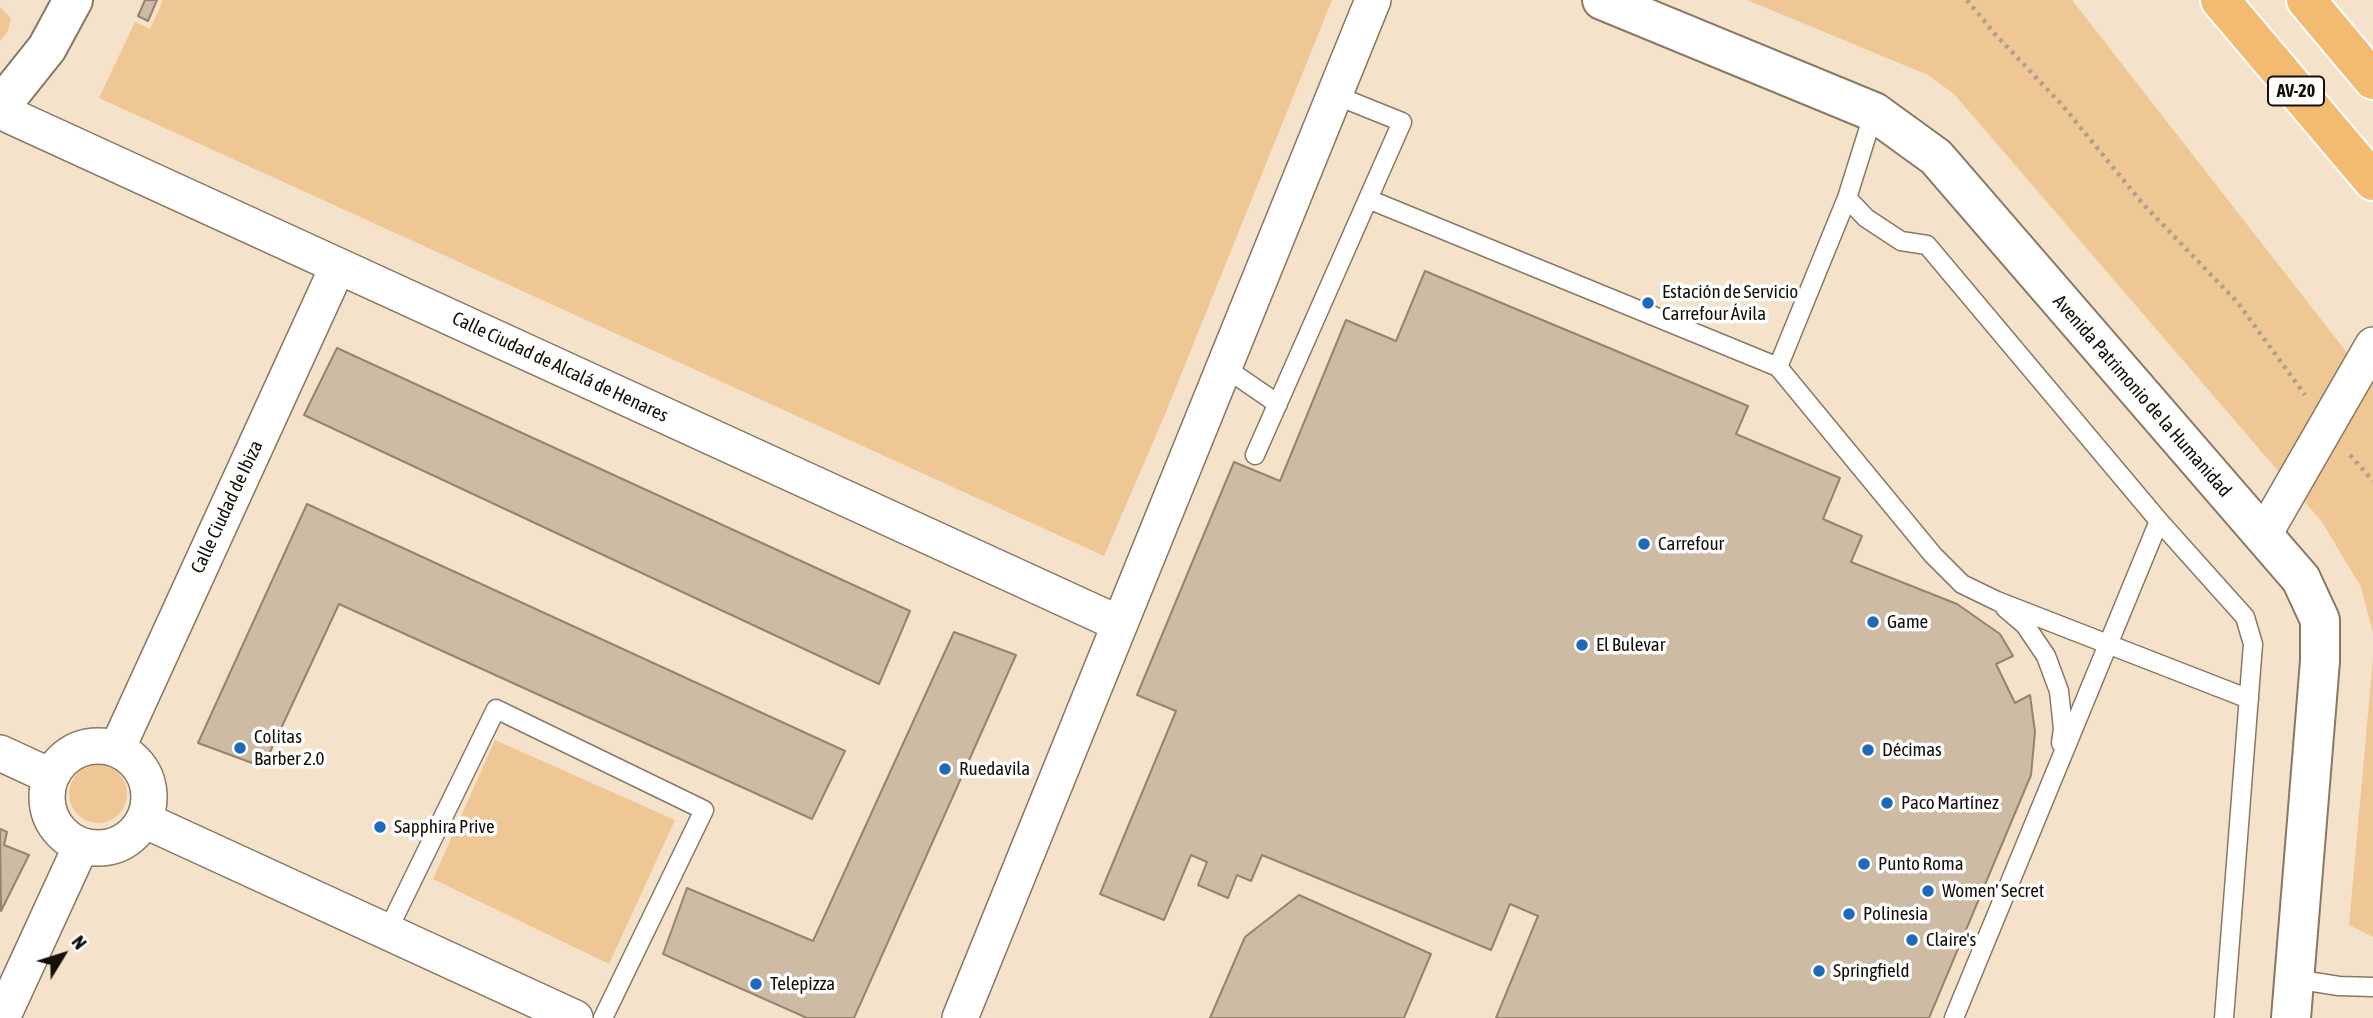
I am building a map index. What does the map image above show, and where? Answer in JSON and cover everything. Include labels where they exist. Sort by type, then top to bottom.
[{"type":"highway","name":"AV-20","points":[[2220,0],[2373,181]]},
{"type":"highway","points":[[2306,0],[2373,80]]},
{"type":"street","points":[[0,109],[47,48],[74,0]]},
{"type":"street","points":[[963,1017],[1373,0]]},
{"type":"street","name":"Avenida Patrimonio de la Humanidad","points":[[1602,0],[1874,112],[1936,157],[2301,579],[2320,620],[2291,1018]]},
{"type":"street","name":"Calle Ciudad de Alcalá de Henares","points":[[0,109],[1120,624]]},
{"type":"street","name":"Calle Ciudad de Ibiza","points":[[117,749],[338,266]]},
{"type":"street","points":[[2263,536],[2373,345]]},
{"type":"street","points":[[91,746],[117,749],[139,766],[149,792],[144,820],[128,839],[106,849],[81,846],[57,830],[46,804],[50,776],[66,755],[91,746]]},
{"type":"street","points":[[0,753],[50,776]]},
{"type":"street","points":[[144,820],[575,1018]]},
{"type":"street","points":[[2,1018],[81,846]]},
{"type":"lane","points":[[1255,455],[1402,122],[1335,95]]},
{"type":"lane","points":[[1778,366],[1847,198],[1874,112]]},
{"type":"lane","points":[[1847,198],[1866,218],[1901,241],[1927,245],[2159,521],[2245,617],[2253,643],[2224,1018]]},
{"type":"lane","points":[[1368,199],[1778,366],[1933,555],[1962,584],[1997,601],[2249,699]]},
{"type":"lane","points":[[1224,367],[1278,404]]},
{"type":"lane","points":[[1954,1018],[2159,521]]},
{"type":"lane","points":[[1997,601],[2025,625],[2046,656],[2059,691],[2063,729],[2058,766]]},
{"type":"lane","points":[[387,932],[496,709],[704,810],[603,1018]]},
{"type":"lane","points":[[2294,979],[2339,986],[2373,987]]},
{"type":"path","points":[[1967,0],[1994,34],[2063,106],[2143,204],[2238,303],[2326,427],[2373,481]]},
{"type":"shaded area","points":[[163,0],[1332,0],[1166,412],[1104,556],[99,98],[135,22],[150,29]]},
{"type":"shaded area","points":[[1747,0],[2072,0],[2373,386],[2373,633],[2361,587],[2322,522],[1954,94],[1928,75]]},
{"type":"shaded area","points":[[0,7],[11,18],[8,31],[0,41]]},
{"type":"shaded area","points":[[2373,658],[2373,937],[2349,925]]},
{"type":"shaded area","points":[[495,740],[675,820],[609,964],[433,879]]},
{"type":"shaded area","points":[[92,765],[104,765],[119,773],[127,788],[127,800],[119,815],[104,823],[92,823],[77,815],[69,800],[69,788],[77,773]]},
{"type":"building","points":[[145,0],[157,0],[148,21],[138,16]]},
{"type":"building","name":"El Bulevar","points":[[1425,271],[1748,406],[1736,434],[1840,478],[1823,519],[1862,536],[1851,562],[1957,604],[2000,634],[2013,656],[1996,664],[2015,703],[2030,695],[2035,732],[2031,775],[1929,1018],[1496,1018],[1538,916],[1510,904],[1491,950],[1262,855],[1251,881],[1237,875],[1228,898],[1198,885],[1207,862],[1191,855],[1164,920],[1100,894],[1176,711],[1137,695],[1234,462],[1280,481],[1346,320],[1396,341]]},
{"type":"building","points":[[337,348],[910,611],[879,684],[304,415]]},
{"type":"building","points":[[307,504],[845,751],[812,819],[339,604],[263,767],[198,743]]},
{"type":"building","points":[[954,632],[1016,655],[854,1018],[807,1018],[663,954],[687,888],[813,941]]},
{"type":"building","points":[[0,829],[7,832],[4,845],[29,855],[1,911]]},
{"type":"building","points":[[1299,895],[1431,954],[1404,1018],[1210,1018],[1245,937]]},
{"type":"place","name":"Estación de Servicio Carrefour Ávila","points":[[1648,303]]},
{"type":"place","name":"Carrefour","points":[[1644,544]]},
{"type":"place","name":"Game","points":[[1873,622]]},
{"type":"place","name":"El Bulevar","points":[[1582,645]]},
{"type":"place","name":"Colitas Barber 2.0","points":[[240,748]]},
{"type":"place","name":"Décimas","points":[[1868,750]]},
{"type":"place","name":"Ruedavila","points":[[945,769]]},
{"type":"place","name":"Paco Martínez","points":[[1887,803]]},
{"type":"place","name":"Sapphira Prive","points":[[380,827]]},
{"type":"place","name":"Punto Roma","points":[[1864,864]]},
{"type":"place","name":"Women' Secret","points":[[1928,891]]},
{"type":"place","name":"Polinesia","points":[[1849,914]]},
{"type":"place","name":"Claire's","points":[[1912,940]]},
{"type":"place","name":"Springfield","points":[[1819,971]]},
{"type":"place","name":"Telepizza","points":[[756,984]]}]
